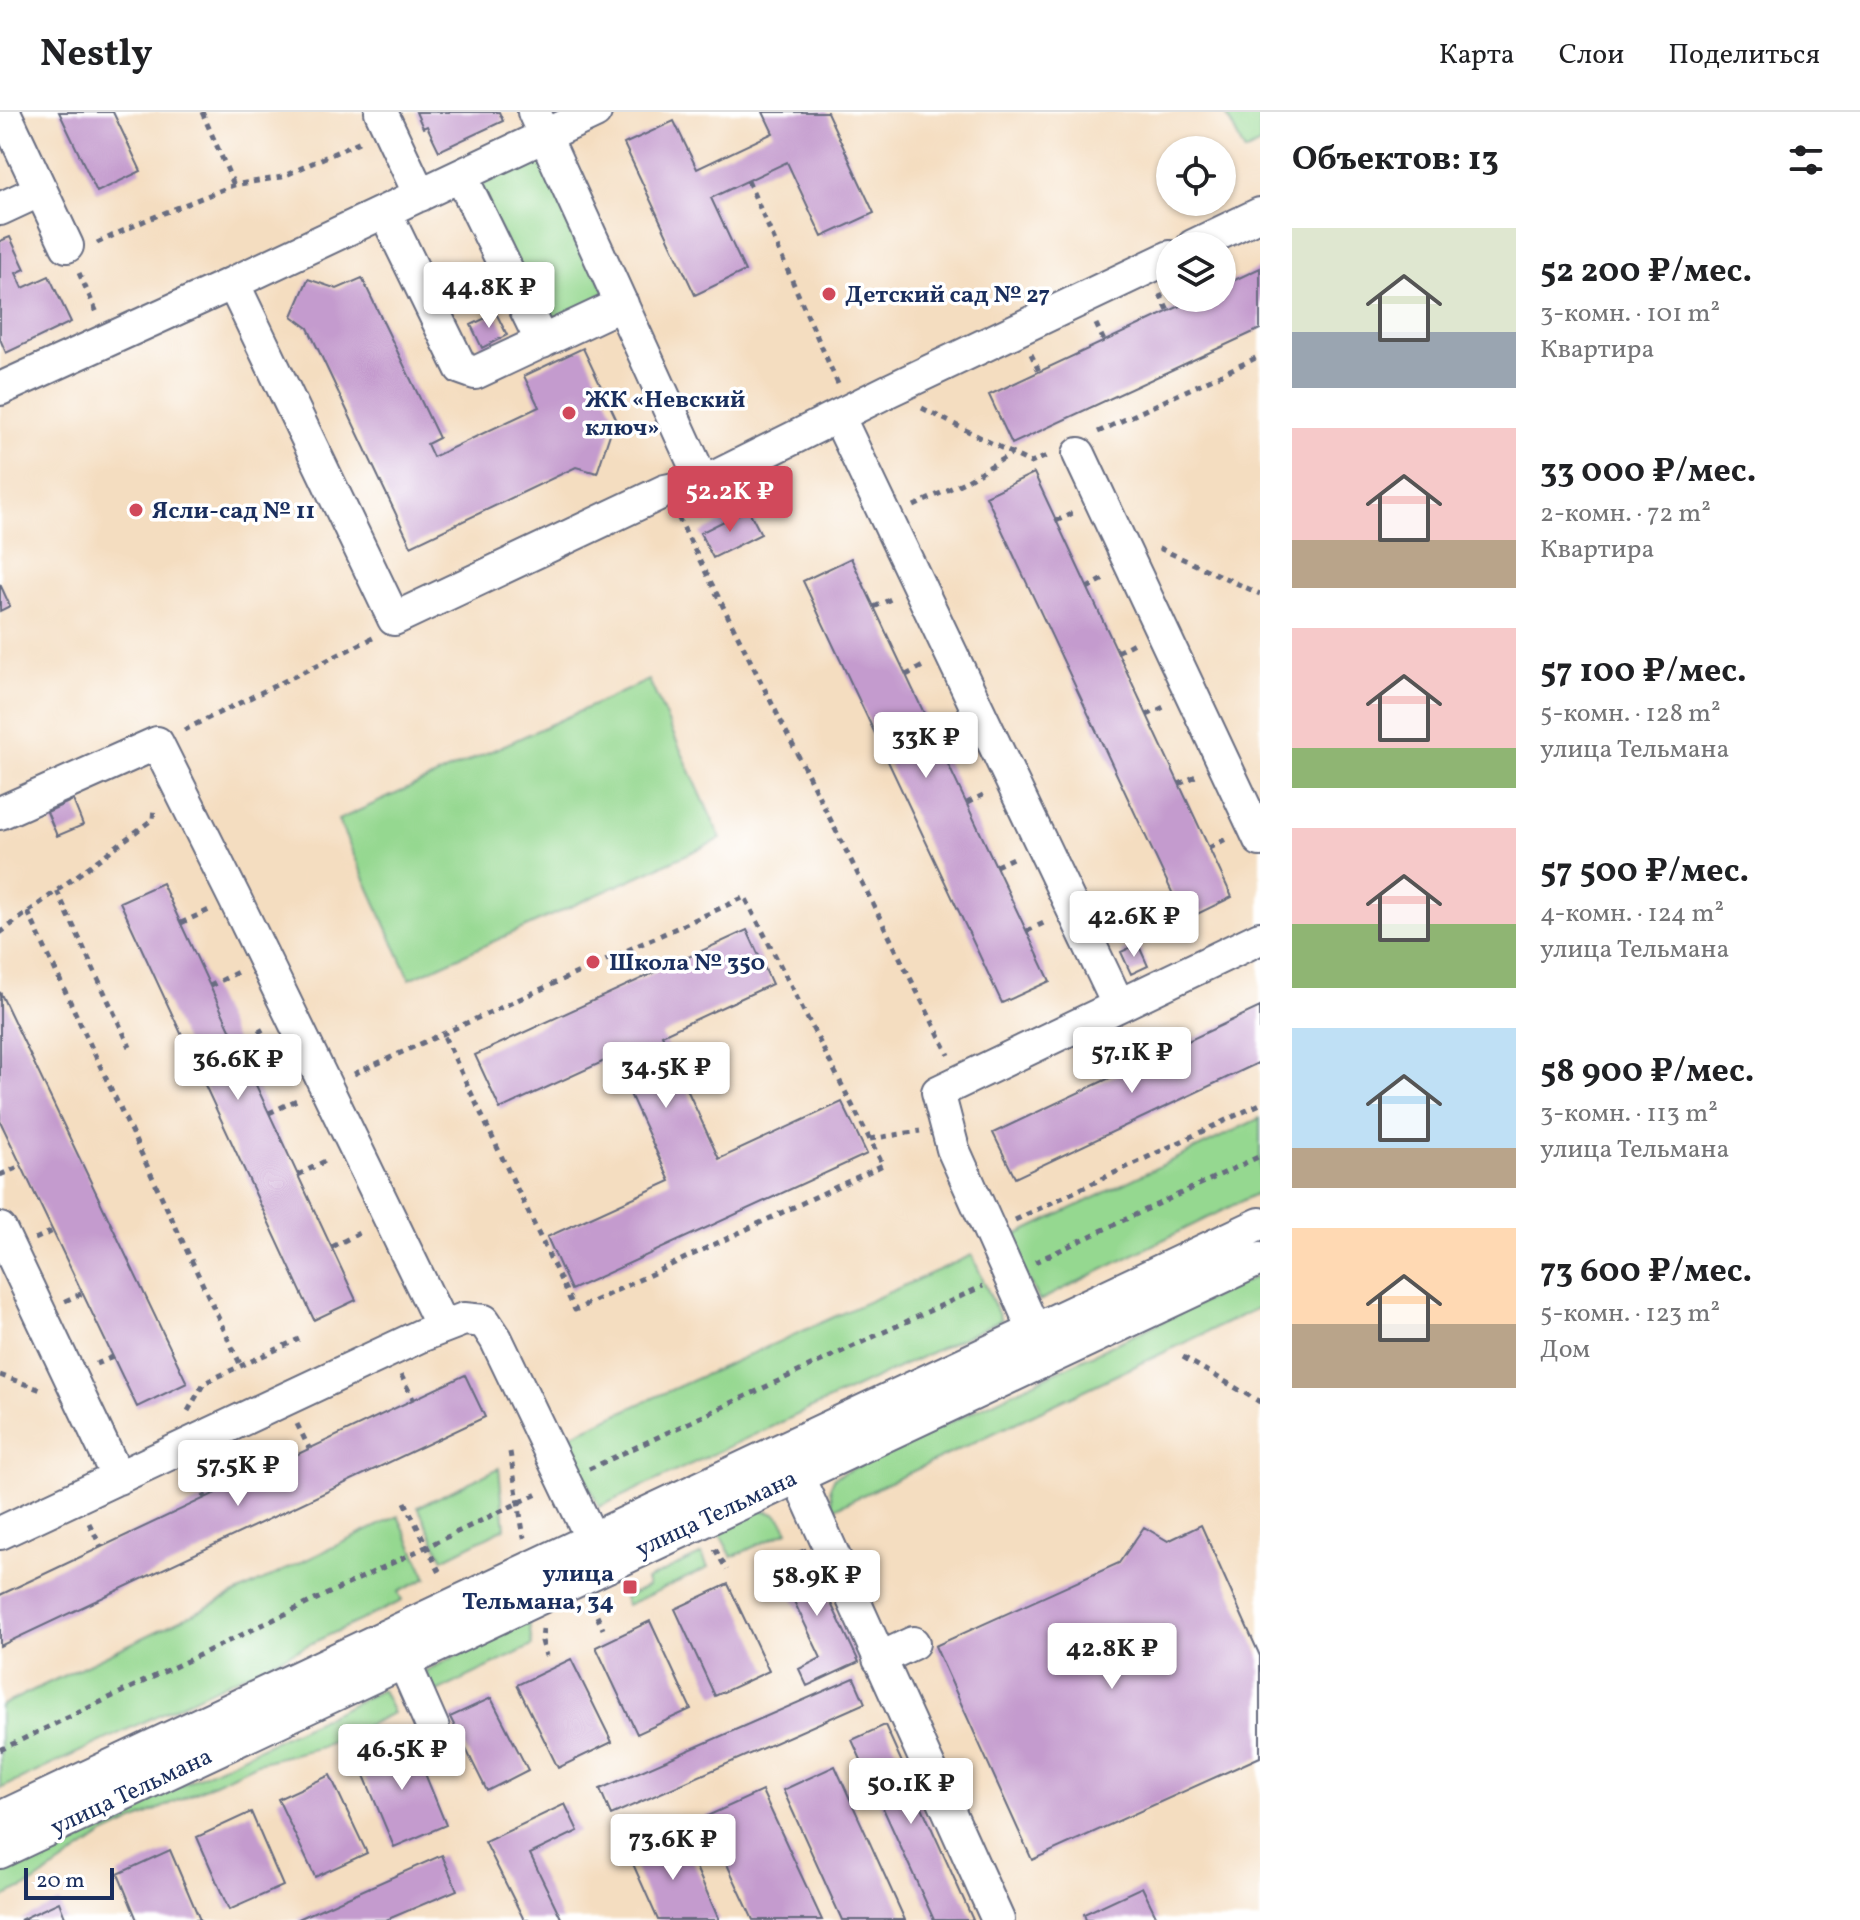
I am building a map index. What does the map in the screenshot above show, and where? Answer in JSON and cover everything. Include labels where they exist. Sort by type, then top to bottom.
[{"type":"street","points":[[4,112],[69,251]]},
{"type":"street","points":[[0,389],[461,176],[540,124],[595,112]]},
{"type":"street","points":[[385,120],[420,195]]},
{"type":"street","points":[[540,124],[703,483]]},
{"type":"street","points":[[461,176],[542,342]]},
{"type":"street","points":[[0,209],[41,190]]},
{"type":"street","points":[[385,212],[461,368],[475,373],[622,304]]},
{"type":"street","points":[[1222,232],[1260,214]]},
{"type":"street","points":[[233,283],[394,619],[665,491],[703,483],[1156,264]]},
{"type":"street","points":[[844,413],[888,519],[1118,1004]]},
{"type":"street","points":[[1075,447],[1260,840]]},
{"type":"street","points":[[0,813],[157,743],[442,1326]]},
{"type":"street","points":[[1040,1345],[953,1149],[938,1092],[1260,938]]},
{"type":"street","name":"улица Тельмана","points":[[0,1852],[398,1648],[1040,1345],[1260,1224]]},
{"type":"street","points":[[0,1229],[118,1478]]},
{"type":"street","name":"улица Тельмана","points":[[1040,1345],[1260,1259]]},
{"type":"street","points":[[0,1533],[442,1326],[464,1319],[484,1321],[496,1339],[592,1539]]},
{"type":"street","points":[[791,1462],[998,1920]]},
{"type":"street","name":"улица Тельмана","points":[[0,1818],[398,1648],[592,1539],[791,1462]]},
{"type":"street","points":[[879,1659],[913,1643]]},
{"type":"street","points":[[398,1648],[433,1728]]},
{"type":"path","points":[[202,112],[234,185]]},
{"type":"path","points":[[110,340],[69,251],[234,185],[282,177],[385,120]]},
{"type":"path","points":[[748,181],[844,413]]},
{"type":"path","points":[[888,391],[1031,463],[1075,447],[1260,356]]},
{"type":"path","points":[[888,519],[964,482],[1011,454]]},
{"type":"path","points":[[665,491],[962,1081]]},
{"type":"path","points":[[1148,544],[1260,594]]},
{"type":"path","points":[[157,743],[380,635],[394,619]]},
{"type":"path","points":[[0,933],[153,819],[155,790],[176,780]]},
{"type":"path","points":[[57,891],[130,1047]]},
{"type":"path","points":[[326,1086],[745,897],[883,1165],[575,1310],[443,1034]]},
{"type":"path","points":[[28,912],[241,1366]]},
{"type":"path","points":[[989,1232],[1260,1104]]},
{"type":"path","points":[[870,1139],[947,1127]]},
{"type":"path","points":[[0,1750],[565,1480],[1260,1156]]},
{"type":"path","points":[[0,1175],[21,1166]]},
{"type":"path","points":[[181,1448],[175,1435],[204,1383],[299,1339]]},
{"type":"path","points":[[1183,1357],[1260,1402]]},
{"type":"path","points":[[510,1452],[523,1537]]},
{"type":"path","points":[[405,1502],[442,1578]]},
{"type":"path","points":[[588,1597],[603,1629]]},
{"type":"green space","points":[[1225,112],[1260,112],[1260,144],[1245,152]]},
{"type":"green space","points":[[542,150],[609,300],[547,327],[475,180]]},
{"type":"green space","points":[[649,680],[721,839],[410,979],[338,820]]},
{"type":"green space","points":[[1260,1118],[1260,1192],[1039,1301],[1008,1239]]},
{"type":"green space","points":[[972,1255],[1001,1320],[599,1507],[566,1437]]},
{"type":"green space","points":[[1260,1275],[1260,1307],[833,1509],[830,1487],[835,1477]]},
{"type":"green space","points":[[499,1468],[505,1528],[443,1559],[418,1507]]},
{"type":"green space","points":[[760,1510],[777,1516],[788,1531],[732,1557],[718,1531]]},
{"type":"green space","points":[[398,1516],[427,1578],[398,1592],[402,1601],[0,1789],[0,1706]]},
{"type":"green space","points":[[702,1554],[708,1568],[627,1605],[624,1598],[648,1586],[646,1580]]},
{"type":"green space","points":[[529,1621],[532,1646],[435,1693],[425,1671]]},
{"type":"green space","points":[[382,1690],[393,1713],[321,1747],[257,1763],[104,1835],[32,1884],[0,1899],[0,1871]]},
{"type":"building","points":[[59,112],[113,112],[141,171],[97,192]]},
{"type":"building","points":[[416,112],[499,112],[503,121],[439,151]]},
{"type":"building","points":[[763,112],[827,112],[874,213],[822,237],[787,162],[711,198],[745,271],[695,295],[624,144],[674,121],[697,169],[773,133]]},
{"type":"building","points":[[10,237],[25,269],[16,273],[23,288],[49,276],[71,322],[6,353],[0,339],[0,241]]},
{"type":"building","points":[[1260,268],[1260,329],[1012,444],[989,395],[1167,312],[1236,312],[1236,279]]},
{"type":"building","name":"ЖК «Невский ключ»","points":[[362,278],[439,438],[427,444],[433,457],[539,407],[524,376],[583,348],[620,427],[611,431],[597,473],[576,467],[411,546],[308,328],[292,316],[308,279],[337,289]]},
{"type":"building","points":[[496,313],[507,335],[482,348],[471,325]]},
{"type":"building","points":[[1034,473],[1232,897],[1185,920],[986,496]]},
{"type":"building","points":[[748,509],[761,534],[713,558],[700,533]]},
{"type":"building","points":[[851,558],[1050,981],[1002,1003],[803,581]]},
{"type":"building","points":[[0,584],[10,606],[0,611]]},
{"type":"building","points":[[73,800],[83,825],[57,836],[47,812]]},
{"type":"building","points":[[162,883],[356,1300],[314,1320],[120,902]]},
{"type":"building","points":[[747,930],[772,984],[662,1035],[719,1159],[842,1102],[867,1154],[571,1290],[547,1237],[670,1181],[613,1057],[500,1109],[475,1055]]},
{"type":"building","points":[[1138,944],[1148,966],[1131,974],[1121,952]]},
{"type":"building","points":[[0,992],[187,1383],[137,1407],[0,1121]]},
{"type":"building","points":[[1260,1007],[1260,1062],[1015,1178],[993,1133]]},
{"type":"building","points":[[465,1375],[485,1417],[0,1646],[0,1595]]},
{"type":"building","points":[[1201,1525],[1260,1656],[1260,1757],[1032,1860],[935,1646],[1119,1563],[1144,1527],[1168,1541]]},
{"type":"building","points":[[805,1549],[859,1662],[807,1686],[799,1669],[821,1658],[775,1561]]},
{"type":"building","points":[[728,1584],[769,1671],[715,1696],[675,1609]]},
{"type":"building","points":[[650,1621],[691,1709],[637,1734],[596,1647]]},
{"type":"building","points":[[571,1659],[612,1742],[558,1768],[517,1685]]},
{"type":"building","points":[[854,1678],[865,1703],[611,1815],[600,1789]]},
{"type":"building","points":[[491,1698],[528,1770],[487,1791],[450,1717]]},
{"type":"building","points":[[885,1725],[973,1920],[934,1920],[852,1740]]},
{"type":"building","points":[[410,1737],[446,1825],[394,1847],[358,1761]]},
{"type":"building","points":[[835,1766],[905,1920],[842,1920],[783,1790]]},
{"type":"building","points":[[330,1775],[367,1853],[315,1877],[278,1799]]},
{"type":"building","points":[[762,1791],[822,1920],[753,1920],[705,1817]]},
{"type":"building","points":[[565,1804],[578,1831],[530,1854],[562,1920],[524,1920],[485,1842]]},
{"type":"building","points":[[251,1812],[283,1886],[229,1910],[197,1837]]},
{"type":"building","points":[[681,1833],[719,1920],[658,1920],[629,1855]]},
{"type":"building","points":[[170,1850],[200,1920],[137,1920],[118,1874]]},
{"type":"building","points":[[442,1855],[457,1890],[386,1920],[296,1920]]},
{"type":"building","points":[[1142,1887],[1158,1920],[1086,1920],[1084,1914]]},
{"type":"building","points":[[59,1902],[66,1920],[20,1920]]},
{"type":"place","name":"Детский сад № 27","points":[[829,294]]},
{"type":"place","name":"ЖК «Невский ключ»","points":[[569,413]]},
{"type":"place","name":"Ясли-сад № 11","points":[[136,510]]},
{"type":"place","name":"Школа № 350","points":[[593,962]]},
{"type":"place","name":"улица Тельмана, 34","points":[[630,1587]]}]
